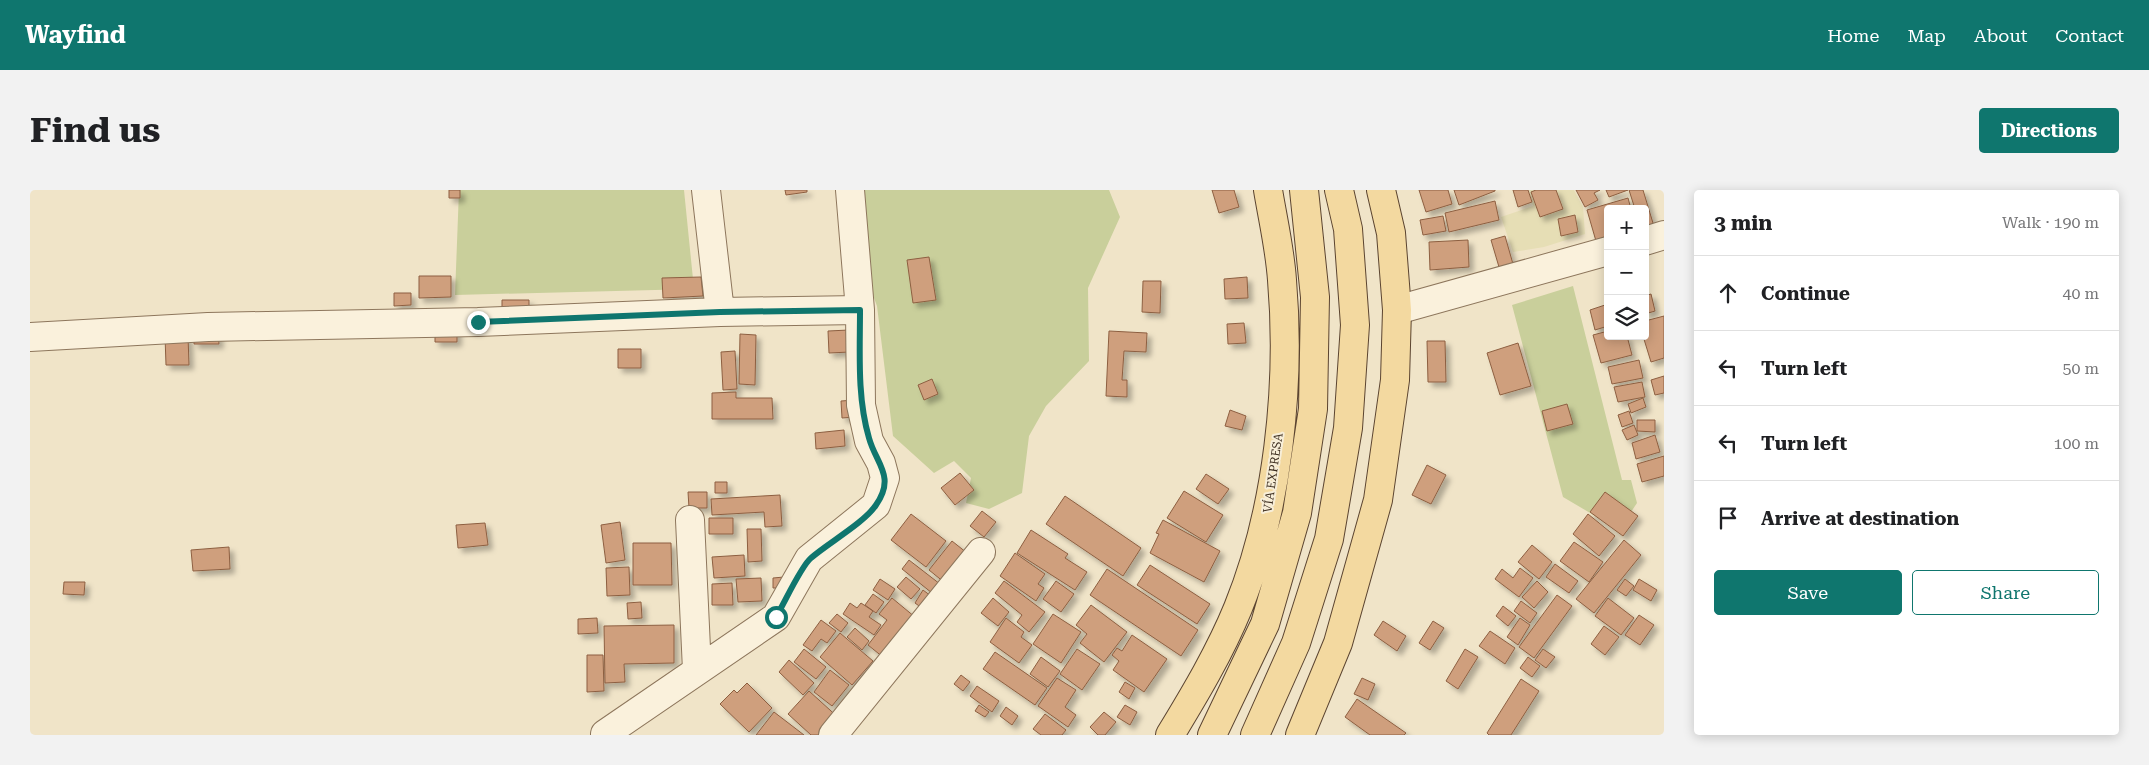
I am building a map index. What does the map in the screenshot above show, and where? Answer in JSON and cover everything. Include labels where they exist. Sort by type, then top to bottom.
[{"type":"main road","name":"VÍA EXPRESA","points":[[1170,735],[1202,683],[1238,608],[1266,522],[1279,436],[1285,362],[1282,279],[1268,190]]},
{"type":"main road","points":[[1212,735],[1265,624],[1297,513],[1313,409],[1315,297],[1304,190]]},
{"type":"main road","points":[[1255,735],[1296,643],[1329,539],[1348,428],[1355,325],[1348,229],[1339,190]]},
{"type":"main road","points":[[1300,735],[1338,644],[1378,500],[1395,380],[1397,310],[1390,233],[1381,190]]},
{"type":"street","points":[[706,190],[720,312]]},
{"type":"street","points":[[606,734],[776,617],[809,559],[876,505],[885,478],[881,463],[869,441],[861,405],[860,310],[850,190]]},
{"type":"street","points":[[1649,240],[1664,235]]},
{"type":"street","points":[[1397,310],[1604,252]]},
{"type":"street","points":[[30,337],[208,327],[478,322],[720,312],[860,310]]},
{"type":"street","points":[[690,520],[697,670]]},
{"type":"street","points":[[833,735],[981,552]]},
{"type":"shaded area","points":[[1529,190],[1574,190],[1583,207],[1585,234],[1544,247],[1513,252],[1501,217],[1533,206]]},
{"type":"green space","points":[[459,190],[684,190],[694,289],[455,295]]},
{"type":"green space","points":[[855,190],[1109,190],[1120,217],[1088,288],[1089,361],[1046,406],[1029,436],[1022,493],[989,509],[966,503],[971,478],[954,461],[934,473],[893,436],[877,306],[867,279]]},
{"type":"green space","points":[[1573,286],[1622,480],[1631,480],[1637,503],[1619,530],[1563,497],[1512,305]]},
{"type":"building","points":[[449,190],[460,190],[460,198],[449,198]]},
{"type":"building","points":[[785,190],[807,190],[807,192],[786,195]]},
{"type":"building","points":[[1212,190],[1234,190],[1239,207],[1219,213]]},
{"type":"building","points":[[1419,190],[1448,190],[1452,204],[1426,212]]},
{"type":"building","points":[[1454,190],[1495,190],[1495,191],[1459,205]]},
{"type":"building","points":[[1513,190],[1528,190],[1532,202],[1518,207]]},
{"type":"building","points":[[1536,190],[1556,190],[1563,209],[1540,217],[1531,192]]},
{"type":"building","points":[[1576,190],[1600,190],[1594,193],[1598,200],[1585,207]]},
{"type":"building","points":[[1606,190],[1628,190],[1609,197]]},
{"type":"building","points":[[1629,190],[1643,190],[1648,205],[1634,205]]},
{"type":"building","points":[[1628,198],[1630,205],[1604,205]]},
{"type":"building","points":[[1495,201],[1499,220],[1449,232],[1445,213]]},
{"type":"building","points":[[1604,205],[1604,246],[1598,248],[1587,210]]},
{"type":"building","points":[[1649,210],[1656,233],[1649,236]]},
{"type":"building","points":[[1575,215],[1578,232],[1561,236],[1558,219]]},
{"type":"building","points":[[1443,216],[1446,231],[1423,235],[1420,220]]},
{"type":"building","points":[[1505,236],[1513,264],[1499,267],[1491,240]]},
{"type":"building","points":[[1468,240],[1469,267],[1430,270],[1429,242]]},
{"type":"building","points":[[929,257],[936,300],[913,303],[907,260]]},
{"type":"building","points":[[419,276],[451,276],[451,297],[419,298]]},
{"type":"building","points":[[701,277],[703,296],[663,298],[662,278]]},
{"type":"building","points":[[1247,277],[1248,298],[1225,299],[1224,279]]},
{"type":"building","points":[[1143,281],[1161,281],[1160,313],[1142,312]]},
{"type":"building","points":[[394,293],[411,293],[411,305],[394,306]]},
{"type":"building","points":[[1651,294],[1655,311],[1649,313],[1649,295]]},
{"type":"building","points":[[502,300],[529,300],[529,318],[502,318]]},
{"type":"building","points":[[1604,305],[1604,327],[1595,330],[1590,310]]},
{"type":"building","points":[[1664,316],[1664,358],[1651,362],[1644,340],[1649,340],[1649,320]]},
{"type":"building","points":[[1244,323],[1246,343],[1228,344],[1227,324]]},
{"type":"building","points":[[435,326],[457,327],[457,342],[435,342]]},
{"type":"building","points":[[849,330],[850,352],[829,353],[828,331]]},
{"type":"building","points":[[194,331],[218,331],[219,344],[194,344]]},
{"type":"building","points":[[1109,331],[1147,333],[1146,352],[1124,351],[1122,380],[1127,380],[1127,397],[1106,396]]},
{"type":"building","points":[[1604,332],[1604,340],[1628,340],[1632,355],[1601,363],[1593,335]]},
{"type":"building","points":[[740,334],[756,335],[755,385],[739,384]]},
{"type":"building","points":[[165,336],[188,336],[189,365],[166,365]]},
{"type":"building","points":[[1427,341],[1445,341],[1446,382],[1428,382]]},
{"type":"building","points":[[1518,343],[1531,386],[1500,395],[1487,353]]},
{"type":"building","points":[[618,349],[641,349],[641,368],[618,368]]},
{"type":"building","points":[[735,351],[737,389],[723,390],[721,352]]},
{"type":"building","points":[[1639,360],[1643,378],[1612,384],[1608,367]]},
{"type":"building","points":[[1664,376],[1664,393],[1655,395],[1651,380]]},
{"type":"building","points":[[932,379],[938,394],[924,400],[918,385]]},
{"type":"building","points":[[1642,382],[1645,397],[1618,402],[1614,387]]},
{"type":"building","points":[[736,392],[736,398],[772,398],[773,419],[712,419],[712,393]]},
{"type":"building","points":[[1643,398],[1646,407],[1631,413],[1628,404]]},
{"type":"building","points":[[855,400],[855,417],[842,418],[841,401]]},
{"type":"building","points":[[1567,404],[1573,424],[1547,431],[1542,411]]},
{"type":"building","points":[[1230,410],[1246,416],[1242,430],[1225,426]]},
{"type":"building","points":[[1629,411],[1633,423],[1622,427],[1618,415]]},
{"type":"building","points":[[1637,420],[1655,420],[1655,432],[1637,431]]},
{"type":"building","points":[[1634,425],[1638,435],[1627,440],[1622,430]]},
{"type":"building","points":[[844,430],[845,446],[816,449],[815,433]]},
{"type":"building","points":[[1655,435],[1660,452],[1636,459],[1632,443]]},
{"type":"building","points":[[1664,456],[1664,476],[1642,482],[1637,464]]},
{"type":"building","points":[[1427,465],[1446,475],[1431,504],[1412,495]]},
{"type":"building","points":[[960,473],[974,490],[955,505],[941,488]]},
{"type":"building","points":[[1206,474],[1229,489],[1218,504],[1196,489]]},
{"type":"building","points":[[715,482],[727,482],[727,493],[715,493]]},
{"type":"building","points":[[1184,491],[1223,515],[1206,542],[1167,518]]},
{"type":"building","points":[[688,492],[707,492],[707,508],[689,508]]},
{"type":"building","points":[[1605,492],[1638,516],[1623,536],[1590,512]]},
{"type":"building","points":[[780,495],[782,526],[765,527],[764,512],[712,515],[711,499]]},
{"type":"building","points":[[1065,496],[1141,548],[1123,576],[1046,524]]},
{"type":"building","points":[[982,511],[996,522],[984,537],[970,526]]},
{"type":"building","points":[[911,514],[946,541],[926,567],[891,540]]},
{"type":"building","points":[[1588,514],[1615,536],[1599,556],[1573,534]]},
{"type":"building","points":[[709,518],[733,518],[733,534],[709,534]]},
{"type":"building","points":[[1163,520],[1220,551],[1204,582],[1150,553],[1159,534],[1156,533]]},
{"type":"building","points":[[620,522],[625,560],[606,563],[601,525]]},
{"type":"building","points":[[485,523],[488,545],[458,548],[456,525]]},
{"type":"building","points":[[747,529],[761,529],[762,561],[748,562]]},
{"type":"building","points":[[1031,530],[1068,554],[1065,558],[1087,572],[1075,590],[1017,553]]},
{"type":"building","points":[[1624,540],[1641,555],[1594,613],[1576,599]]},
{"type":"building","points":[[952,541],[972,557],[950,587],[929,570]]},
{"type":"building","points":[[1574,542],[1603,562],[1589,582],[1560,561]]},
{"type":"building","points":[[633,543],[671,543],[672,585],[633,585]]},
{"type":"building","points":[[1532,545],[1552,562],[1539,579],[1518,562]]},
{"type":"building","points":[[229,547],[230,569],[193,571],[191,550]]},
{"type":"building","points":[[1015,553],[1045,574],[1038,584],[1044,588],[1036,601],[1000,576]]},
{"type":"building","points":[[744,555],[745,576],[714,578],[712,557]]},
{"type":"building","points":[[909,560],[949,591],[942,601],[902,569]]},
{"type":"building","points":[[1555,564],[1578,581],[1569,593],[1546,577]]},
{"type":"building","points":[[1150,565],[1210,604],[1197,624],[1137,585]]},
{"type":"building","points":[[629,567],[630,595],[607,596],[606,568]]},
{"type":"building","points":[[1520,568],[1533,578],[1519,597],[1495,579],[1502,569],[1513,578]]},
{"type":"building","points":[[1107,569],[1198,630],[1181,656],[1090,595]]},
{"type":"building","points":[[784,577],[784,588],[773,588],[773,578]]},
{"type":"building","points":[[906,577],[920,589],[911,599],[897,587]]},
{"type":"building","points":[[761,578],[762,601],[738,602],[736,579]]},
{"type":"building","points":[[880,579],[895,589],[888,600],[873,590]]},
{"type":"building","points":[[1625,579],[1634,586],[1626,596],[1617,590]]},
{"type":"building","points":[[1639,579],[1657,590],[1651,601],[1633,590]]},
{"type":"building","points":[[1004,581],[1045,612],[1029,632],[1017,622],[1022,615],[995,593]]},
{"type":"building","points":[[1056,581],[1074,594],[1061,612],[1043,599]]},
{"type":"building","points":[[1537,581],[1548,592],[1534,608],[1522,597]]},
{"type":"building","points":[[64,582],[85,582],[84,595],[63,594]]},
{"type":"building","points":[[732,583],[733,605],[712,605],[712,584]]},
{"type":"building","points":[[923,590],[935,599],[926,611],[915,603]]},
{"type":"building","points":[[873,594],[884,602],[876,613],[865,605]]},
{"type":"building","points":[[1557,595],[1572,606],[1534,658],[1519,647]]},
{"type":"building","points":[[892,598],[921,622],[889,662],[868,645],[887,620],[879,614]]},
{"type":"building","points":[[993,598],[1009,612],[998,626],[981,613]]},
{"type":"building","points":[[1608,598],[1634,618],[1621,635],[1595,616]]},
{"type":"building","points":[[1521,601],[1537,613],[1530,623],[1514,611]]},
{"type":"building","points":[[641,602],[642,618],[628,619],[627,603]]},
{"type":"building","points":[[850,603],[857,608],[861,603],[873,611],[869,617],[881,625],[874,635],[843,614]]},
{"type":"building","points":[[1091,605],[1127,632],[1104,662],[1080,643],[1087,634],[1076,625]]},
{"type":"building","points":[[1503,606],[1516,616],[1508,626],[1496,616]]},
{"type":"building","points":[[837,614],[848,623],[841,632],[829,623]]},
{"type":"building","points":[[1053,614],[1081,632],[1061,663],[1033,644]]},
{"type":"building","points":[[1639,615],[1654,625],[1640,645],[1625,635]]},
{"type":"building","points":[[597,618],[598,633],[578,634],[578,619]]},
{"type":"building","points":[[1006,618],[1024,632],[1021,637],[1032,645],[1019,663],[990,642]]},
{"type":"building","points":[[1520,618],[1530,625],[1518,645],[1507,637]]},
{"type":"building","points":[[821,620],[836,631],[827,643],[821,639],[812,651],[803,645]]},
{"type":"building","points":[[1383,621],[1406,636],[1397,651],[1374,635]]},
{"type":"building","points":[[1433,621],[1444,628],[1430,650],[1419,643]]},
{"type":"building","points":[[674,625],[674,663],[624,664],[625,682],[605,683],[604,626]]},
{"type":"building","points":[[1604,626],[1619,637],[1605,655],[1591,644]]},
{"type":"building","points":[[855,628],[869,641],[862,650],[847,637]]},
{"type":"building","points":[[1490,631],[1515,648],[1505,664],[1479,646]]},
{"type":"building","points":[[840,633],[873,661],[852,685],[820,657]]},
{"type":"building","points":[[1132,635],[1167,659],[1144,692],[1113,670],[1119,661],[1112,655],[1117,648],[1122,651]]},
{"type":"building","points":[[804,649],[826,667],[816,679],[794,662]]},
{"type":"building","points":[[1077,649],[1100,664],[1082,690],[1060,674]]},
{"type":"building","points":[[1465,649],[1478,657],[1458,689],[1446,681]]},
{"type":"building","points":[[1543,649],[1555,657],[1546,668],[1535,660]]},
{"type":"building","points":[[995,652],[1047,688],[1035,705],[983,669]]},
{"type":"building","points":[[587,655],[603,655],[604,691],[587,692]]},
{"type":"building","points":[[1041,657],[1060,671],[1048,687],[1030,674]]},
{"type":"building","points":[[1528,657],[1540,666],[1532,677],[1520,668]]},
{"type":"building","points":[[789,660],[814,683],[803,695],[779,672]]},
{"type":"building","points":[[830,670],[849,685],[832,706],[814,692]]},
{"type":"building","points":[[961,675],[970,682],[963,691],[954,684]]},
{"type":"building","points":[[1057,678],[1076,690],[1065,707],[1076,715],[1068,727],[1038,706]]},
{"type":"building","points":[[1362,678],[1375,684],[1368,700],[1354,694]]},
{"type":"building","points":[[1521,679],[1539,691],[1511,735],[1489,735],[1487,733]]},
{"type":"building","points":[[1125,682],[1135,688],[1129,699],[1119,692]]},
{"type":"building","points":[[747,683],[772,708],[749,732],[720,704],[734,690],[737,693]]},
{"type":"building","points":[[977,686],[999,701],[992,712],[970,696]]},
{"type":"building","points":[[809,691],[841,720],[828,735],[811,735],[788,714]]},
{"type":"building","points":[[1357,699],[1406,733],[1404,735],[1370,735],[1345,717]]},
{"type":"building","points":[[979,705],[989,712],[985,717],[975,711]]},
{"type":"building","points":[[1125,705],[1137,712],[1130,725],[1117,717]]},
{"type":"building","points":[[1006,707],[1018,716],[1012,725],[1000,716]]},
{"type":"building","points":[[774,712],[804,735],[756,735]]},
{"type":"building","points":[[1104,712],[1116,722],[1105,735],[1098,735],[1090,727]]},
{"type":"building","points":[[1045,714],[1066,730],[1062,735],[1041,735],[1033,729]]},
{"type":"route","points":[[478,322],[720,312],[860,310],[861,405],[869,441],[881,463],[885,478],[882,490],[876,505],[866,515],[809,559],[776,617]]}]
